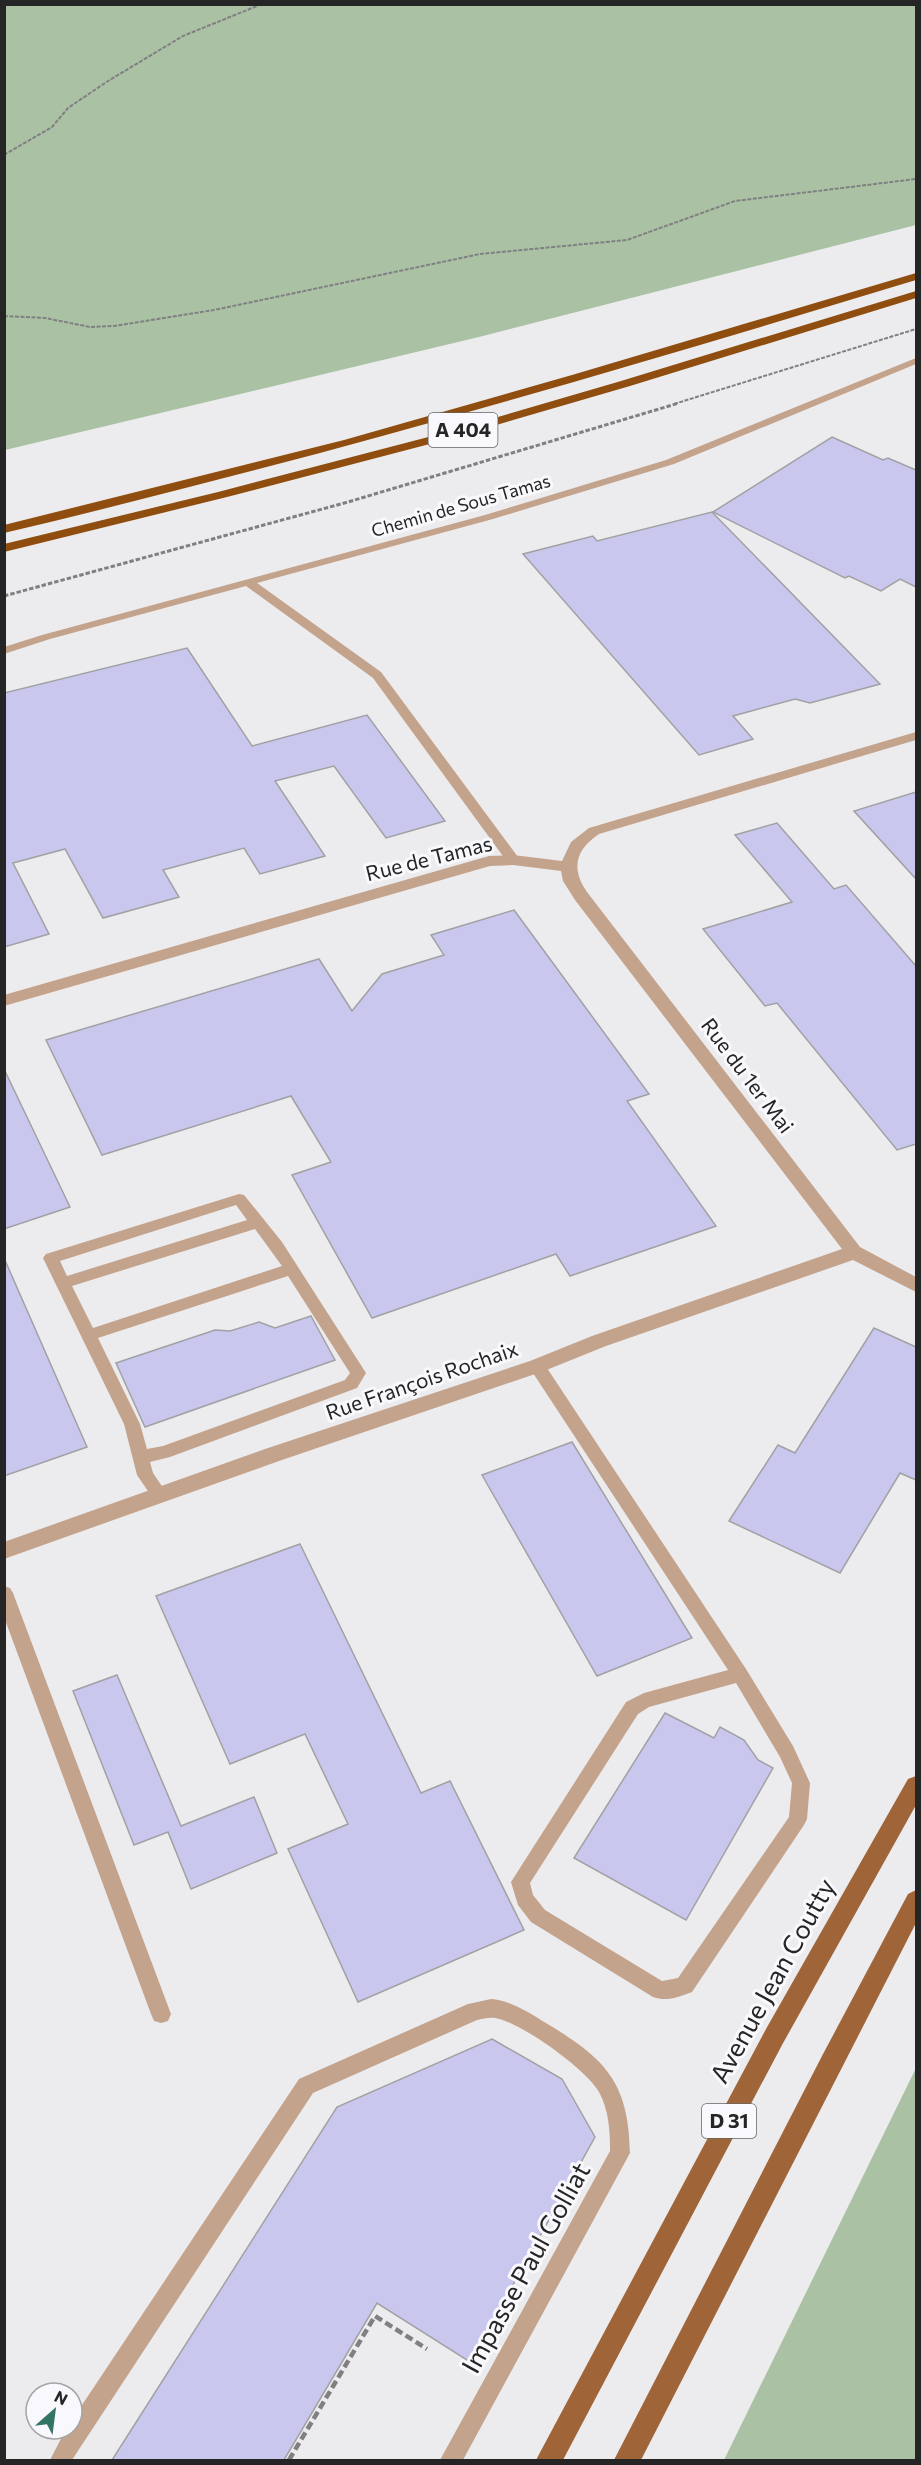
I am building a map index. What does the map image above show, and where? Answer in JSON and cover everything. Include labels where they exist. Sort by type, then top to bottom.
[{"type":"highway","name":"A 404","points":[[4,529],[236,472],[425,422],[916,276]]},
{"type":"highway","name":"A 404","points":[[4,548],[265,484],[437,438],[583,396],[916,294]]},
{"type":"main road","name":"Avenue Jean Coutty","points":[[549,2460],[773,2040],[870,1864],[916,1786]]},
{"type":"main road","points":[[627,2460],[916,1901]]},
{"type":"street","points":[[568,867],[572,850],[581,838],[594,831],[916,736]]},
{"type":"street","name":"Rue de Tamas","points":[[4,1001],[489,861],[513,860],[568,867]]},
{"type":"street","name":"Rue du 1er Mai","points":[[568,867],[571,881],[581,896],[854,1252],[916,1285]]},
{"type":"street","name":"Rue François Rochaix","points":[[4,1551],[537,1366],[599,1341],[854,1252]]},
{"type":"lane","name":"Chemin de Sous Tamas","points":[[4,651],[489,517],[670,462],[916,362]]},
{"type":"lane","points":[[250,584],[377,675],[513,860]]},
{"type":"lane","points":[[140,1456],[164,1452],[351,1384],[358,1373],[292,1269],[239,1198],[51,1258],[132,1424],[140,1456],[145,1475],[160,1495]]},
{"type":"lane","points":[[63,1283],[258,1222]]},
{"type":"lane","points":[[89,1335],[292,1269]]},
{"type":"lane","points":[[537,1366],[740,1674],[787,1752],[801,1783],[798,1819],[685,1985],[660,1990],[538,1916],[525,1899],[520,1882],[632,1708],[644,1701],[740,1674]]},
{"type":"lane","points":[[4,1593],[161,2014]]},
{"type":"lane","name":"Impasse Paul Golliat","points":[[62,2460],[70,2442],[296,2098],[312,2082],[475,2011],[490,2008],[507,2012],[579,2055],[598,2073],[612,2097],[620,2123],[620,2153],[451,2460]]},
{"type":"path","points":[[4,155],[52,127],[68,108],[108,81],[183,36],[261,4]]},
{"type":"path","points":[[4,316],[45,318],[90,327],[143,322],[214,310],[480,254],[627,240],[645,236],[734,201],[796,192],[854,189],[916,180]]},
{"type":"path","points":[[4,596],[201,544],[516,453],[916,329]]},
{"type":"path","points":[[289,2460],[375,2316],[427,2349]]},
{"type":"green space","points":[[4,5],[916,5],[916,225],[479,337],[5,450]]},
{"type":"green space","points":[[916,2068],[916,2460],[724,2460]]},
{"type":"building","points":[[832,437],[883,460],[888,458],[916,470],[916,587],[900,579],[881,591],[849,576],[845,578],[713,512]]},
{"type":"building","points":[[712,512],[880,684],[810,703],[795,699],[733,716],[753,739],[699,755],[523,554],[593,536],[597,541]]},
{"type":"building","points":[[187,648],[252,746],[367,715],[445,821],[386,838],[334,766],[275,781],[325,856],[260,874],[244,848],[163,870],[179,897],[103,918],[65,849],[13,863],[49,934],[4,947],[4,693]]},
{"type":"building","points":[[916,792],[916,879],[854,811]]},
{"type":"building","points":[[777,823],[834,889],[846,885],[916,966],[916,1144],[897,1150],[777,1003],[765,1006],[703,929],[792,902],[735,835]]},
{"type":"building","points":[[514,910],[649,1094],[627,1101],[716,1226],[570,1276],[556,1254],[372,1318],[292,1175],[331,1162],[291,1096],[102,1155],[46,1040],[319,959],[352,1011],[382,974],[444,955],[431,935]]},
{"type":"building","points":[[4,1069],[70,1207],[4,1229]]},
{"type":"building","points":[[4,1258],[87,1447],[4,1476]]},
{"type":"building","points":[[311,1316],[335,1360],[145,1427],[116,1363],[215,1330],[230,1331],[259,1322],[275,1328]]},
{"type":"building","points":[[874,1328],[916,1347],[916,1480],[900,1473],[840,1573],[729,1521],[778,1445],[795,1453]]},
{"type":"building","points":[[572,1442],[692,1638],[597,1676],[482,1475]]},
{"type":"building","points":[[300,1544],[421,1793],[450,1781],[524,1930],[358,2002],[288,1849],[348,1824],[305,1734],[230,1764],[156,1596]]},
{"type":"building","points":[[117,1675],[181,1826],[254,1797],[277,1853],[191,1889],[168,1832],[134,1845],[73,1691]]},
{"type":"building","points":[[665,1713],[714,1738],[720,1727],[744,1740],[758,1760],[773,1768],[686,1920],[574,1858]]},
{"type":"building","points":[[492,2039],[562,2079],[595,2137],[470,2362],[377,2303],[284,2460],[112,2460],[337,2107]]}]
